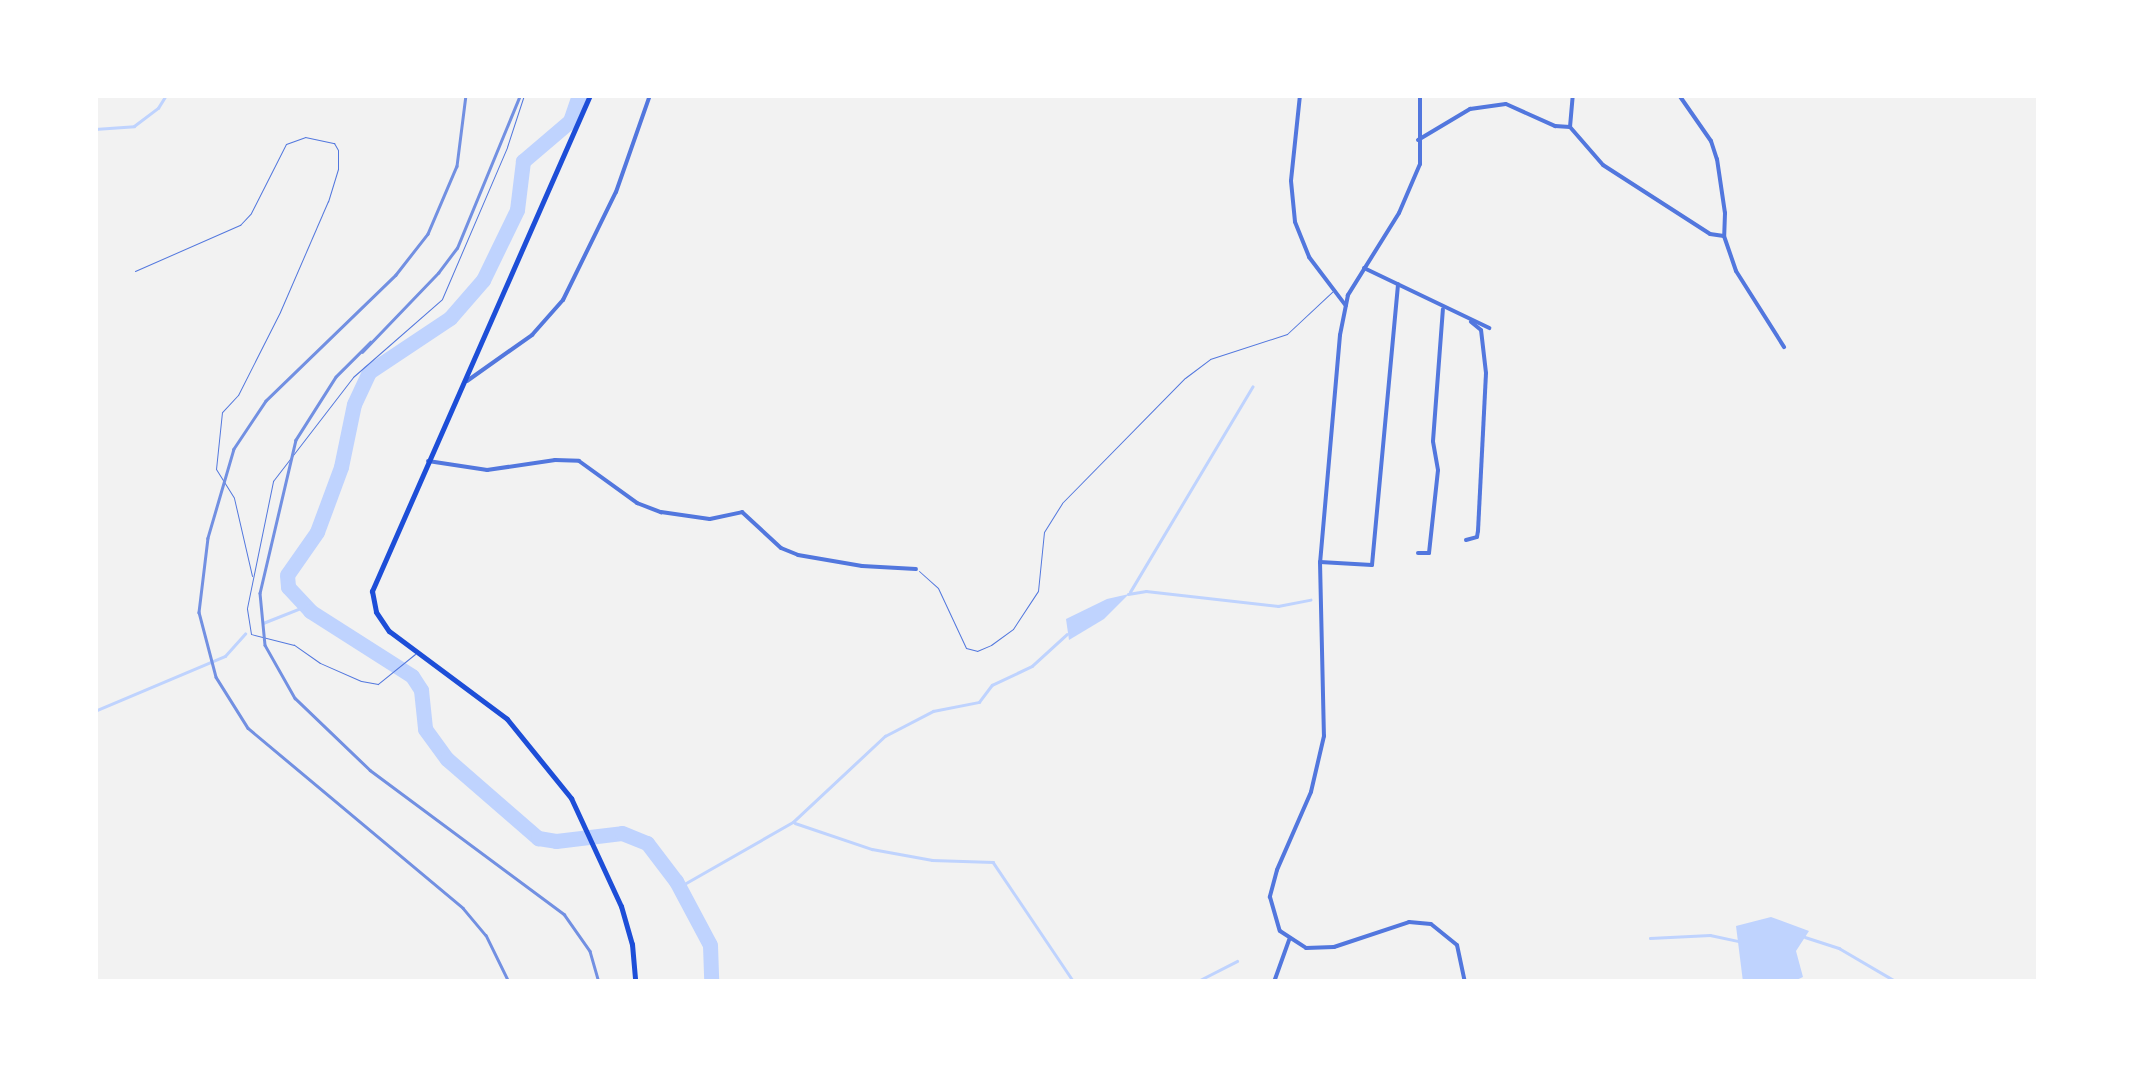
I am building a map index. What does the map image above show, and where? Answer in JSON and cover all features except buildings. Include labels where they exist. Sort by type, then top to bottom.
[{"type":"main road","points":[[590,95],[372,591],[380,620],[507,720],[559,780],[595,844],[627,922],[636,982]]},
{"type":"street","points":[[463,383],[510,353],[562,300],[616,192],[650,95]]},
{"type":"street","points":[[1300,95],[1291,181],[1295,222],[1302,244],[1332,292],[1346,306]]},
{"type":"street","points":[[1420,95],[1420,164],[1398,213],[1346,306],[1320,562],[1324,736],[1311,792],[1276,870],[1270,897],[1273,920],[1289,940],[1306,948],[1334,947],[1400,924],[1431,924],[1458,945],[1464,982]]},
{"type":"street","points":[[1572,95],[1570,127],[1602,166],[1710,234],[1724,236]]},
{"type":"street","points":[[1678,95],[1711,141],[1726,213],[1724,236],[1745,287],[1758,299],[1774,338],[1784,348]]},
{"type":"street","points":[[1418,140],[1485,104],[1506,104],[1555,126],[1570,127]]},
{"type":"street","points":[[1364,268],[1489,328]]},
{"type":"street","points":[[1320,562],[1372,565],[1398,284]]},
{"type":"street","points":[[1418,554],[1429,553],[1438,470],[1434,441],[1443,308]]},
{"type":"street","points":[[1466,540],[1478,540],[1486,357],[1482,330],[1472,322]]},
{"type":"street","points":[[428,461],[487,470],[555,460],[579,461],[637,502],[661,512],[710,519],[742,512],[781,548],[798,554],[862,566],[916,570]]},
{"type":"street","points":[[1274,982],[1289,940]]},
{"type":"lane","points":[[418,652],[378,684],[360,681],[320,664],[294,645],[250,634],[246,608],[274,481],[353,377],[442,299],[507,147],[524,95]]},
{"type":"lane","points":[[135,271],[240,226],[251,214],[286,144],[305,138],[334,143],[338,169],[328,201],[280,312],[238,395],[222,412],[216,470],[234,498],[252,580]]},
{"type":"lane","points":[[916,570],[938,588],[966,648],[977,651],[991,645],[1014,628],[1038,591],[1044,532],[1062,503],[1185,378],[1210,359],[1288,334],[1332,292]]},
{"type":"water","points":[[1129,594],[1104,619],[1069,640],[1066,619],[1107,599]]},
{"type":"water","points":[[1771,917],[1809,931],[1796,951],[1803,977],[1792,982],[1743,982],[1736,926]]},
{"type":"waterway","points":[[95,129],[134,126],[158,108],[166,95]]},
{"type":"waterway","points":[[579,95],[570,121],[523,161],[517,210],[483,280],[450,318],[369,372],[354,404],[341,467],[317,532],[287,575],[288,587],[310,611],[412,676],[421,690],[425,729],[447,759],[538,838],[556,841],[622,833],[647,843],[676,881],[710,945],[711,982]]},
{"type":"waterway","points":[[1130,592],[1252,387]]},
{"type":"waterway","points":[[1128,594],[1146,591],[1278,606],[1310,600]]},
{"type":"waterway","points":[[263,623],[306,606]]},
{"type":"waterway","points":[[95,711],[225,656],[245,634]]},
{"type":"waterway","points":[[679,887],[793,822],[885,736],[933,711],[979,702],[992,685],[1032,666],[1067,634]]},
{"type":"waterway","points":[[795,823],[872,849],[932,860],[993,862],[1074,982]]},
{"type":"waterway","points":[[1650,938],[1710,935],[1738,941]]},
{"type":"waterway","points":[[1805,937],[1839,948],[1897,982]]},
{"type":"waterway","points":[[1196,982],[1237,961]]},
{"type":"tram line","points":[[362,352],[457,248],[520,95]]},
{"type":"tram line","points":[[371,342],[336,377],[296,440],[260,593],[265,645],[295,698],[370,770],[564,914],[590,951],[599,982]]},
{"type":"railway","points":[[466,95],[457,166],[428,234],[396,275],[266,401],[234,449],[208,538],[199,612],[216,677],[248,728],[463,908],[486,935],[509,982]]}]
